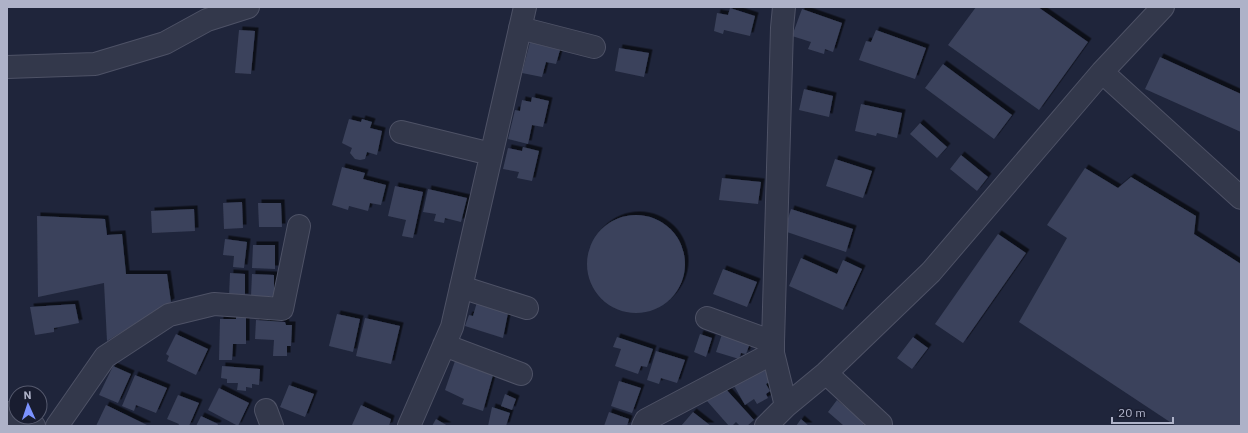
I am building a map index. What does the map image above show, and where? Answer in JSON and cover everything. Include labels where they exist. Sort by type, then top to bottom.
[{"type":"street","points":[[7,67],[95,64],[165,43],[207,20],[248,7]]},
{"type":"street","points":[[409,426],[452,327],[525,7]]},
{"type":"street","points":[[784,7],[782,28],[773,348],[786,406]]},
{"type":"street","points":[[766,426],[786,406],[826,373],[932,272],[1102,72],[1163,7]]},
{"type":"street","points":[[520,28],[594,47]]},
{"type":"street","points":[[1102,72],[1241,198]]},
{"type":"street","points":[[401,132],[492,154]]},
{"type":"street","points":[[57,426],[105,357],[169,315],[214,304],[282,309],[299,226]]},
{"type":"street","points":[[461,287],[527,308]]},
{"type":"street","points":[[707,318],[773,348]]},
{"type":"street","points":[[444,345],[521,374]]},
{"type":"street","points":[[643,426],[646,420],[773,348]]},
{"type":"street","points":[[826,373],[881,424],[879,426]]},
{"type":"street","points":[[7,413],[34,426]]},
{"type":"building","points":[[976,7],[1038,7],[1088,42],[1039,110],[948,45]]},
{"type":"building","points":[[730,8],[755,16],[750,36],[724,30],[723,34],[714,31],[717,13],[728,15]]},
{"type":"building","points":[[802,9],[842,23],[833,52],[825,49],[824,54],[808,49],[811,42],[792,36]]},
{"type":"building","points":[[239,30],[255,31],[251,74],[235,73]]},
{"type":"building","points":[[876,30],[926,48],[915,79],[859,60],[866,41],[871,42]]},
{"type":"building","points":[[530,42],[560,50],[556,64],[546,62],[542,77],[522,73]]},
{"type":"building","points":[[619,48],[649,53],[644,77],[615,71]]},
{"type":"building","points":[[1160,57],[1241,94],[1241,132],[1145,89]]},
{"type":"building","points":[[943,64],[1012,115],[994,139],[925,88]]},
{"type":"building","points":[[804,89],[833,96],[829,117],[799,110]]},
{"type":"building","points":[[532,97],[549,101],[543,127],[532,125],[528,144],[508,139],[515,110],[520,111],[522,100],[531,102]]},
{"type":"building","points":[[861,104],[902,113],[897,138],[877,133],[876,136],[855,131]]},
{"type":"building","points":[[349,119],[361,122],[362,119],[372,122],[370,128],[382,131],[377,155],[367,152],[365,159],[355,159],[350,153],[352,148],[342,143]]},
{"type":"building","points":[[920,123],[947,147],[937,158],[910,134]]},
{"type":"building","points":[[523,147],[539,151],[532,181],[517,178],[519,172],[503,169],[508,148],[522,151]]},
{"type":"building","points":[[961,155],[988,177],[977,191],[950,169]]},
{"type":"building","points":[[835,159],[872,171],[863,198],[826,186]]},
{"type":"building","points":[[342,167],[365,173],[363,179],[386,185],[381,205],[370,203],[368,211],[349,206],[348,210],[332,205]]},
{"type":"building","points":[[1085,168],[1118,188],[1131,177],[1196,216],[1194,234],[1241,264],[1241,426],[1176,426],[1019,322],[1067,238],[1047,225]]},
{"type":"building","points":[[722,178],[761,182],[758,204],[719,200]]},
{"type":"building","points":[[395,186],[423,192],[413,238],[402,236],[406,220],[388,216]]},
{"type":"building","points":[[428,189],[467,198],[461,222],[445,218],[444,223],[434,221],[436,214],[423,212]]},
{"type":"building","points":[[242,202],[243,228],[224,229],[223,203]]},
{"type":"building","points":[[258,203],[281,203],[282,227],[259,227]]},
{"type":"building","points":[[194,209],[195,231],[152,233],[151,211]]},
{"type":"building","points":[[791,209],[853,229],[846,252],[784,231]]},
{"type":"building","points":[[636,215],[646,216],[663,223],[677,237],[684,254],[684,274],[677,291],[663,305],[646,312],[636,313],[626,312],[609,305],[595,291],[588,274],[587,264],[588,254],[595,237],[609,223],[626,216]]},
{"type":"building","points":[[37,216],[105,219],[107,235],[122,234],[126,274],[167,274],[171,302],[107,341],[104,283],[38,297]]},
{"type":"building","points":[[998,234],[1026,253],[963,343],[935,324]]},
{"type":"building","points":[[225,239],[247,242],[244,268],[233,267],[234,256],[223,255]]},
{"type":"building","points":[[253,245],[275,245],[275,269],[252,268]]},
{"type":"building","points":[[801,258],[837,274],[843,260],[862,269],[843,310],[789,286]]},
{"type":"building","points":[[723,269],[757,282],[747,307],[713,294]]},
{"type":"building","points":[[230,273],[245,274],[245,297],[229,297]]},
{"type":"building","points":[[252,274],[274,275],[274,296],[251,296]]},
{"type":"building","points":[[477,302],[508,313],[503,338],[465,326],[469,315],[473,316]]},
{"type":"building","points":[[75,304],[79,323],[54,328],[54,332],[35,335],[30,307]]},
{"type":"building","points":[[337,314],[360,319],[353,352],[329,346]]},
{"type":"building","points":[[236,316],[246,316],[246,344],[233,344],[232,360],[219,360],[220,319],[236,319]]},
{"type":"building","points":[[365,318],[400,326],[391,364],[356,356]]},
{"type":"building","points":[[256,320],[285,322],[286,325],[292,325],[291,346],[287,346],[287,356],[273,356],[274,340],[255,339]]},
{"type":"building","points":[[176,334],[208,349],[196,375],[167,361],[169,356],[166,354]]},
{"type":"building","points":[[700,334],[712,338],[706,357],[694,352]]},
{"type":"building","points":[[722,334],[750,343],[746,354],[741,353],[739,359],[716,352]]},
{"type":"building","points":[[617,337],[653,349],[647,367],[641,366],[638,374],[615,366],[621,349],[613,347]]},
{"type":"building","points":[[913,337],[928,348],[912,369],[897,358]]},
{"type":"building","points":[[656,351],[685,360],[677,383],[661,378],[659,384],[647,380]]},
{"type":"building","points":[[455,361],[493,375],[483,411],[462,404],[464,399],[445,390]]},
{"type":"building","points":[[113,366],[131,374],[118,403],[99,395]]},
{"type":"building","points":[[222,366],[260,369],[259,385],[252,384],[252,388],[246,387],[246,391],[237,390],[238,383],[227,383],[227,379],[221,378]]},
{"type":"building","points":[[763,367],[771,381],[766,384],[770,391],[766,394],[768,398],[757,404],[754,399],[745,405],[733,384]]},
{"type":"building","points":[[135,375],[167,388],[156,413],[136,405],[134,411],[122,406]]},
{"type":"building","points":[[619,381],[641,388],[632,413],[611,406]]},
{"type":"building","points":[[289,385],[314,394],[305,417],[280,407]]},
{"type":"building","points":[[724,387],[754,420],[747,426],[740,426],[736,422],[732,426],[729,426],[707,401]]},
{"type":"building","points":[[219,388],[249,403],[238,426],[208,410]]},
{"type":"building","points":[[505,394],[516,399],[512,410],[501,406]]},
{"type":"building","points":[[178,395],[199,403],[189,426],[178,426],[179,424],[167,419]]},
{"type":"building","points":[[837,400],[865,423],[862,426],[842,426],[843,425],[828,412]]},
{"type":"building","points":[[106,405],[147,425],[147,426],[96,426]]},
{"type":"building","points":[[361,405],[391,419],[389,426],[352,425]]},
{"type":"building","points":[[492,407],[510,413],[506,426],[488,426]]},
{"type":"building","points":[[609,412],[629,419],[627,426],[604,426]]},
{"type":"building","points":[[693,412],[711,426],[681,426]]},
{"type":"building","points":[[201,416],[218,424],[217,426],[196,426]]},
{"type":"building","points":[[436,419],[448,426],[432,426]]},
{"type":"building","points":[[801,419],[809,426],[796,426]]}]
